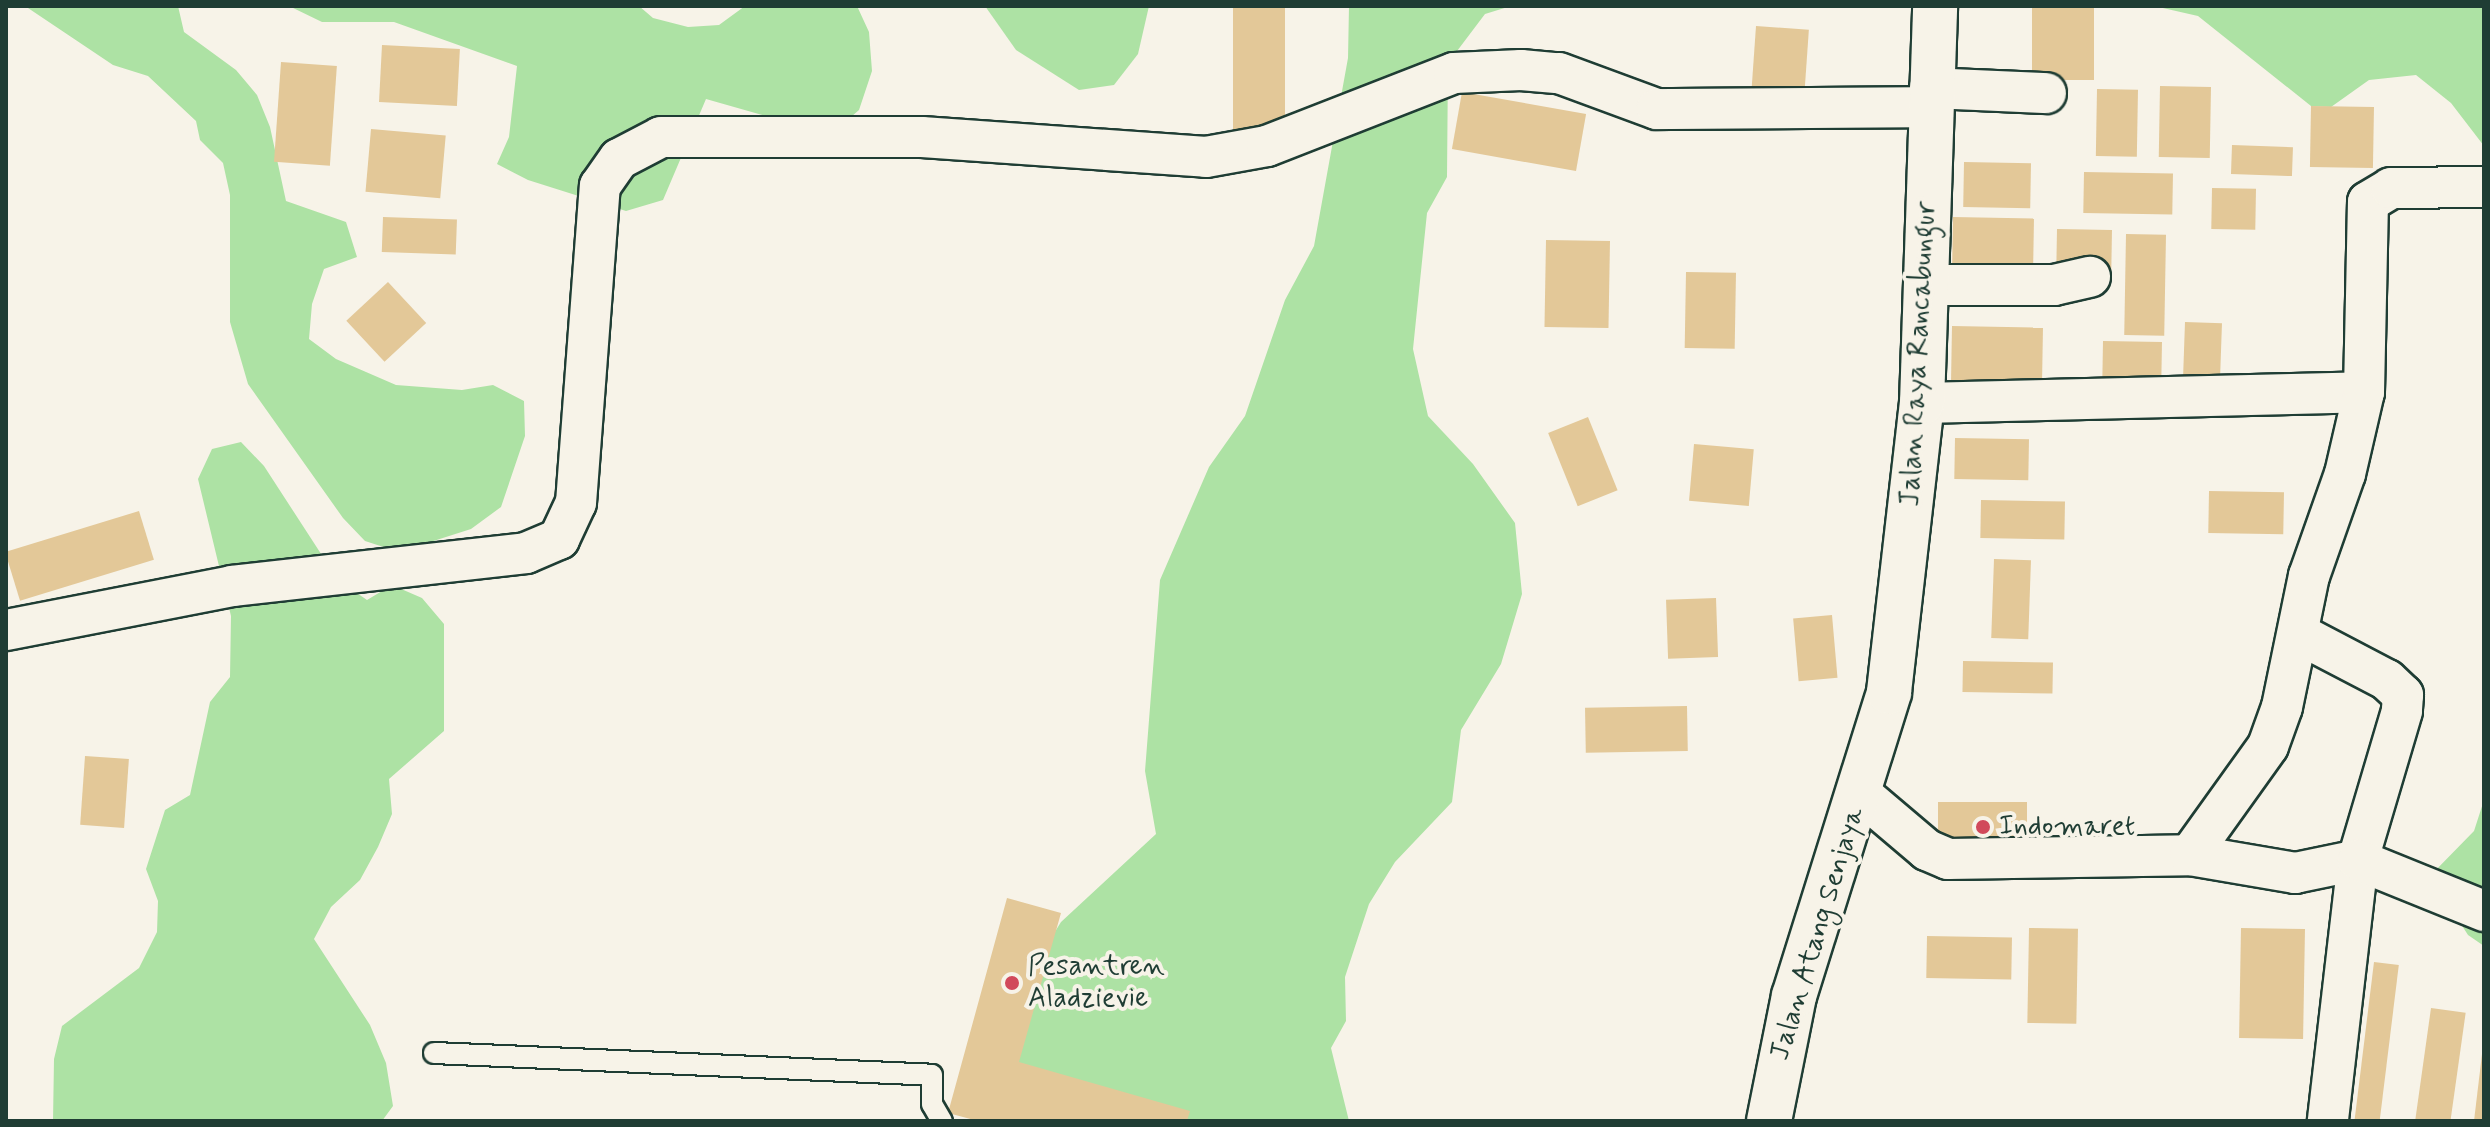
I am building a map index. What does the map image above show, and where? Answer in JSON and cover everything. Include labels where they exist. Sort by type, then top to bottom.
[{"type":"main road","name":"Jalan Raya Rancabungur","points":[[1861,794],[1889,692],[1922,403],[1929,98],[1935,6]]},
{"type":"main road","name":"Jalan Atang Senjaya","points":[[1769,1121],[1794,996],[1861,794]]},
{"type":"street","points":[[6,630],[232,586],[526,553],[559,539],[576,503],[600,186],[619,159],[661,137],[922,137],[1206,157],[1267,146],[1454,73],[1521,70],[1559,73],[1657,109],[2046,93]]},
{"type":"street","points":[[2190,855],[2268,746],[2299,634],[2309,576],[2345,474],[2364,392],[2368,202],[2391,188],[2484,187]]},
{"type":"street","points":[[1924,285],[2054,285],[2090,277]]},
{"type":"street","points":[[1922,403],[2364,392]]},
{"type":"street","points":[[2299,634],[2387,680],[2403,695],[2402,711],[2358,860],[2328,1121]]},
{"type":"street","points":[[1861,794],[1927,850],[1948,859],[2190,855],[2295,873],[2358,860],[2484,911]]},
{"type":"lane","points":[[434,1053],[932,1075],[932,1104],[942,1121]]},
{"type":"green space","points":[[25,6],[178,6],[184,32],[236,70],[257,95],[270,127],[286,201],[346,222],[357,257],[324,269],[312,304],[309,339],[336,359],[396,385],[462,390],[493,385],[524,401],[525,436],[501,507],[471,529],[399,552],[365,541],[343,518],[248,384],[230,322],[230,195],[223,163],[200,140],[196,121],[148,76],[113,65]]},
{"type":"green space","points":[[289,6],[639,6],[653,18],[688,27],[719,25],[745,6],[857,6],[869,32],[872,71],[859,110],[828,137],[791,138],[766,116],[706,99],[663,200],[626,211],[528,180],[497,164],[509,137],[517,66],[394,22],[322,22]]},
{"type":"green space","points":[[985,6],[1149,6],[1138,54],[1114,85],[1079,90],[1016,50]]},
{"type":"green space","points":[[1349,6],[1511,6],[1485,14],[1448,63],[1447,177],[1427,213],[1413,349],[1428,416],[1473,464],[1515,523],[1522,594],[1501,664],[1461,730],[1452,802],[1395,862],[1369,904],[1345,977],[1346,1021],[1331,1048],[1349,1121],[1045,1121],[1005,1043],[1025,980],[1061,922],[1156,834],[1145,771],[1160,580],[1209,467],[1245,416],[1285,300],[1314,246],[1348,58]]},
{"type":"green space","points":[[2154,6],[2484,6],[2484,146],[2451,103],[2416,75],[2369,80],[2331,107],[2311,106],[2198,16]]},
{"type":"green space","points":[[241,442],[264,466],[338,580],[367,600],[392,585],[422,598],[444,624],[444,731],[389,779],[392,814],[378,847],[360,880],[331,907],[314,939],[370,1025],[386,1063],[393,1106],[382,1121],[53,1121],[54,1059],[62,1026],[139,968],[157,932],[158,901],[146,869],[165,810],[190,795],[210,702],[230,677],[231,616],[198,479],[212,449]]},
{"type":"green space","points":[[2484,800],[2484,946],[2468,935],[2430,876],[2474,831]]},
{"type":"building","points":[[1233,6],[1285,6],[1285,130],[1233,130]]},
{"type":"building","points":[[2032,6],[2094,6],[2094,80],[2032,80]]},
{"type":"building","points":[[1756,26],[1809,30],[1804,105],[1751,101]]},
{"type":"building","points":[[382,45],[460,49],[457,106],[379,102]]},
{"type":"building","points":[[281,62],[337,66],[330,166],[274,162]]},
{"type":"building","points":[[2160,86],[2211,87],[2210,158],[2159,157]]},
{"type":"building","points":[[2097,89],[2138,90],[2137,157],[2096,156]]},
{"type":"building","points":[[1462,92],[1586,114],[1576,171],[1452,149]]},
{"type":"building","points":[[2311,106],[2374,107],[2373,168],[2310,167]]},
{"type":"building","points":[[371,129],[446,136],[440,198],[366,192]]},
{"type":"building","points":[[2232,145],[2293,147],[2292,176],[2231,174]]},
{"type":"building","points":[[1964,162],[2031,163],[2030,208],[1963,207]]},
{"type":"building","points":[[2084,172],[2173,174],[2172,215],[2083,213]]},
{"type":"building","points":[[2212,188],[2256,189],[2255,230],[2211,229]]},
{"type":"building","points":[[383,217],[457,220],[456,255],[382,252]]},
{"type":"building","points":[[1953,217],[2034,218],[2033,280],[1952,279]]},
{"type":"building","points":[[2057,229],[2112,230],[2111,273],[2056,272]]},
{"type":"building","points":[[2126,234],[2166,235],[2164,336],[2124,335]]},
{"type":"building","points":[[1546,240],[1610,241],[1608,328],[1544,327]]},
{"type":"building","points":[[1686,272],[1736,273],[1735,349],[1685,348]]},
{"type":"building","points":[[388,282],[426,323],[385,362],[346,321]]},
{"type":"building","points":[[2185,322],[2222,323],[2220,381],[2183,380]]},
{"type":"building","points":[[1952,326],[2043,328],[2042,388],[1951,386]]},
{"type":"building","points":[[2103,341],[2162,342],[2161,396],[2102,395]]},
{"type":"building","points":[[1588,417],[1618,490],[1578,506],[1548,433]]},
{"type":"building","points":[[1955,438],[2029,439],[2028,480],[1954,479]]},
{"type":"building","points":[[1694,444],[1754,449],[1749,506],[1689,501]]},
{"type":"building","points":[[2209,491],[2284,492],[2283,534],[2208,533]]},
{"type":"building","points":[[1981,500],[2065,501],[2064,539],[1980,538]]},
{"type":"building","points":[[139,511],[154,560],[20,601],[6,552]]},
{"type":"building","points":[[1994,559],[2031,560],[2028,639],[1991,638]]},
{"type":"building","points":[[1716,598],[1718,657],[1668,659],[1666,600]]},
{"type":"building","points":[[1832,615],[1837,678],[1799,681],[1793,618]]},
{"type":"building","points":[[1963,661],[2053,663],[2052,694],[1962,692]]},
{"type":"building","points":[[1687,706],[1688,751],[1586,753],[1585,708]]},
{"type":"building","points":[[85,756],[129,759],[124,828],[80,825]]},
{"type":"building","name":"Indomaret","points":[[1938,802],[2027,802],[2027,852],[1938,852]]},
{"type":"building","name":"Pesantren Aladzievie","points":[[1007,898],[1061,913],[1019,1062],[1190,1111],[1187,1121],[978,1121],[948,1113]]},
{"type":"building","points":[[2029,928],[2078,929],[2076,1024],[2027,1023]]},
{"type":"building","points":[[2241,928],[2305,929],[2303,1039],[2239,1038]]},
{"type":"building","points":[[1927,936],[2012,937],[2011,979],[1926,978]]},
{"type":"building","points":[[2374,962],[2399,965],[2380,1121],[2355,1121]]},
{"type":"building","points":[[2431,1008],[2466,1013],[2450,1121],[2415,1121]]},
{"type":"building","points":[[2482,1054],[2484,1121],[2474,1121]]},
{"type":"place","name":"Indomaret","points":[[1983,827]]},
{"type":"place","name":"Pesantren Aladzievie","points":[[1012,983]]}]
